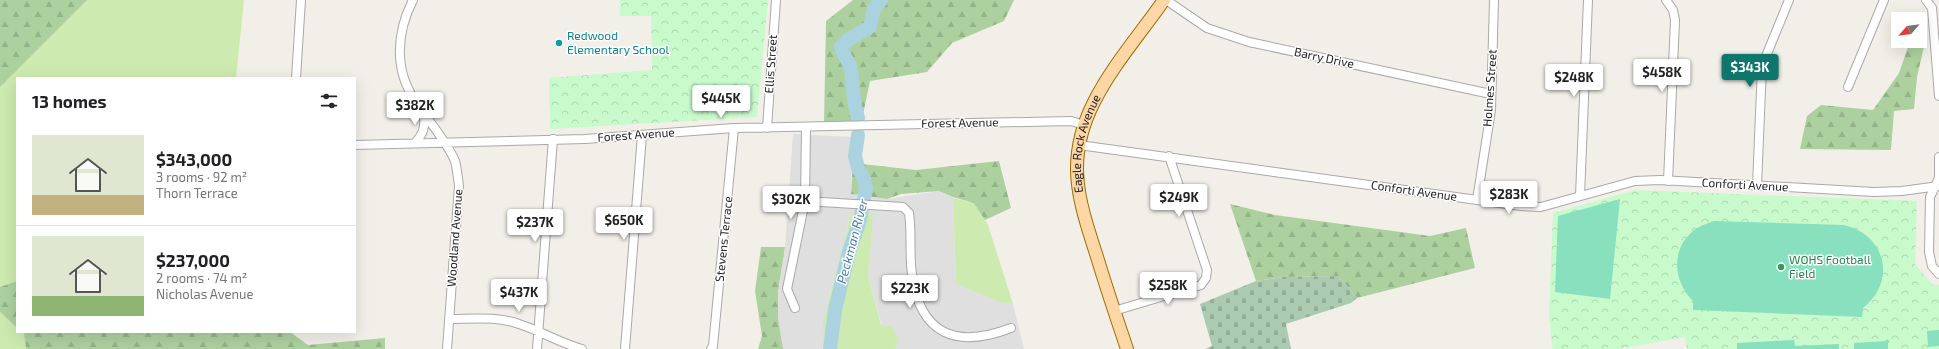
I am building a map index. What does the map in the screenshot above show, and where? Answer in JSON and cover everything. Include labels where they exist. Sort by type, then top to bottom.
[{"type":"main road","name":"Eagle Rock Avenue","points":[[1127,349],[1080,200],[1076,175],[1079,144],[1084,125],[1094,102],[1106,81],[1165,0]]},
{"type":"street","points":[[296,77],[301,0]]},
{"type":"street","name":"Woodland Avenue","points":[[412,0],[399,44],[401,67],[408,89],[444,142],[455,162],[459,186],[447,349]]},
{"type":"street","name":"Ellis Street","points":[[767,128],[776,0]]},
{"type":"street","name":"Barry Drive","points":[[1165,0],[1207,28],[1249,42],[1491,94]]},
{"type":"street","name":"Holmes Street","points":[[1477,200],[1491,110],[1494,0]]},
{"type":"street","points":[[1580,196],[1588,0]]},
{"type":"street","points":[[1666,0],[1673,10],[1675,20],[1668,181]]},
{"type":"street","points":[[1757,186],[1762,66],[1789,0]]},
{"type":"street","points":[[1848,87],[1884,0]]},
{"type":"street","points":[[1926,0],[1932,8],[1939,96]]},
{"type":"street","points":[[415,143],[422,135],[425,127],[424,113]]},
{"type":"street","name":"Forest Avenue","points":[[356,145],[553,139],[642,135],[734,128],[1071,121],[1084,125]]},
{"type":"street","points":[[795,308],[787,289],[805,201],[806,127]]},
{"type":"street","name":"Stevens Terrace","points":[[711,349],[713,346],[734,128]]},
{"type":"street","points":[[625,349],[642,135]]},
{"type":"street","points":[[536,349],[553,139]]},
{"type":"street","name":"Conforti Avenue","points":[[1079,144],[1521,206],[1541,207],[1635,181],[1668,181],[1874,192],[1902,191],[1937,186]]},
{"type":"street","points":[[1114,311],[1201,285],[1206,278],[1207,270],[1169,156]]},
{"type":"street","points":[[1939,157],[1937,186],[1930,197],[1929,252],[1932,266],[1939,274]]},
{"type":"street","points":[[805,201],[899,205],[906,209],[909,213],[910,255],[914,289],[926,320],[936,331],[960,342],[976,342],[994,338],[1011,328]]},
{"type":"street","points":[[449,319],[502,320],[519,323],[562,344],[582,349]]},
{"type":"shaded area","points":[[793,134],[852,137],[851,194],[887,199],[939,191],[953,197],[956,284],[1013,304],[1024,349],[888,349],[868,276],[872,213],[850,214],[826,349],[783,349],[778,318],[778,291],[785,247]]},
{"type":"green space","points":[[0,0],[87,0],[0,87]]},
{"type":"green space","points":[[87,0],[244,0],[236,77],[16,77],[16,281],[0,287],[0,87]]},
{"type":"green space","points":[[620,0],[768,0],[757,117],[550,129],[549,78],[652,70],[651,16],[620,16]]},
{"type":"green space","points":[[853,0],[1014,0],[1004,21],[952,43],[927,72],[870,81],[861,124],[824,124],[826,21]]},
{"type":"green space","points":[[1908,48],[1924,48],[1917,77],[1914,109],[1894,111],[1891,150],[1800,149],[1807,116],[1821,105],[1873,110],[1899,73]]},
{"type":"green space","points":[[999,161],[1011,208],[985,220],[974,203],[939,191],[901,194],[887,199],[851,194],[853,163],[916,170]]},
{"type":"green space","points":[[1635,190],[1917,201],[1915,264],[1933,285],[1939,285],[1939,349],[1687,349],[1685,337],[1619,349],[1554,349],[1552,347],[1549,314],[1553,213]]},
{"type":"green space","points":[[953,198],[975,203],[988,225],[1013,304],[1000,302],[956,284]]},
{"type":"green space","points":[[1620,199],[1610,299],[1555,292],[1558,216]]},
{"type":"green space","points":[[1230,204],[1275,215],[1430,236],[1466,228],[1475,268],[1357,298],[1338,276],[1284,277],[1256,281]]},
{"type":"green space","points":[[873,213],[868,276],[881,325],[892,327],[899,339],[895,349],[824,349],[823,322],[847,232],[850,214]]},
{"type":"green space","points":[[1714,221],[1844,225],[1858,230],[1869,238],[1877,249],[1882,260],[1883,273],[1880,285],[1874,297],[1863,308],[1862,317],[1693,310],[1693,301],[1682,285],[1679,276],[1677,266],[1680,248],[1694,230]]},
{"type":"green space","points":[[761,247],[785,247],[778,291],[778,318],[783,349],[758,349],[762,336],[755,291]]},
{"type":"green space","points":[[1338,276],[1357,298],[1351,303],[1286,324],[1291,349],[1205,349],[1212,346],[1200,304],[1256,281],[1284,277]]},
{"type":"green space","points":[[16,281],[16,327],[0,312],[0,287]]},
{"type":"green space","points":[[0,312],[16,327],[16,333],[24,334],[26,349],[0,349]]},
{"type":"green space","points":[[1939,330],[1939,346],[1928,347],[1927,331]]},
{"type":"green space","points":[[23,333],[291,333],[308,345],[385,338],[385,349],[26,349]]},
{"type":"green space","points":[[1887,339],[1890,342],[1888,343],[1888,349],[1854,349],[1854,343],[1885,341]]},
{"type":"green space","points":[[1794,340],[1795,346],[1839,344],[1839,349],[1737,349],[1737,343]]},
{"type":"waterway","name":"Peckman River","points":[[858,118],[850,67],[841,47],[849,39],[870,27],[874,9],[881,0]]},
{"type":"waterway","name":"Peckman River","points":[[830,349],[835,310],[849,252],[860,220],[866,189],[864,179],[858,168],[855,156],[858,135]]},
{"type":"place","name":"Redwood Elementary School","points":[[559,43]]},
{"type":"place","name":"WOHS Football Field","points":[[1781,267]]}]
